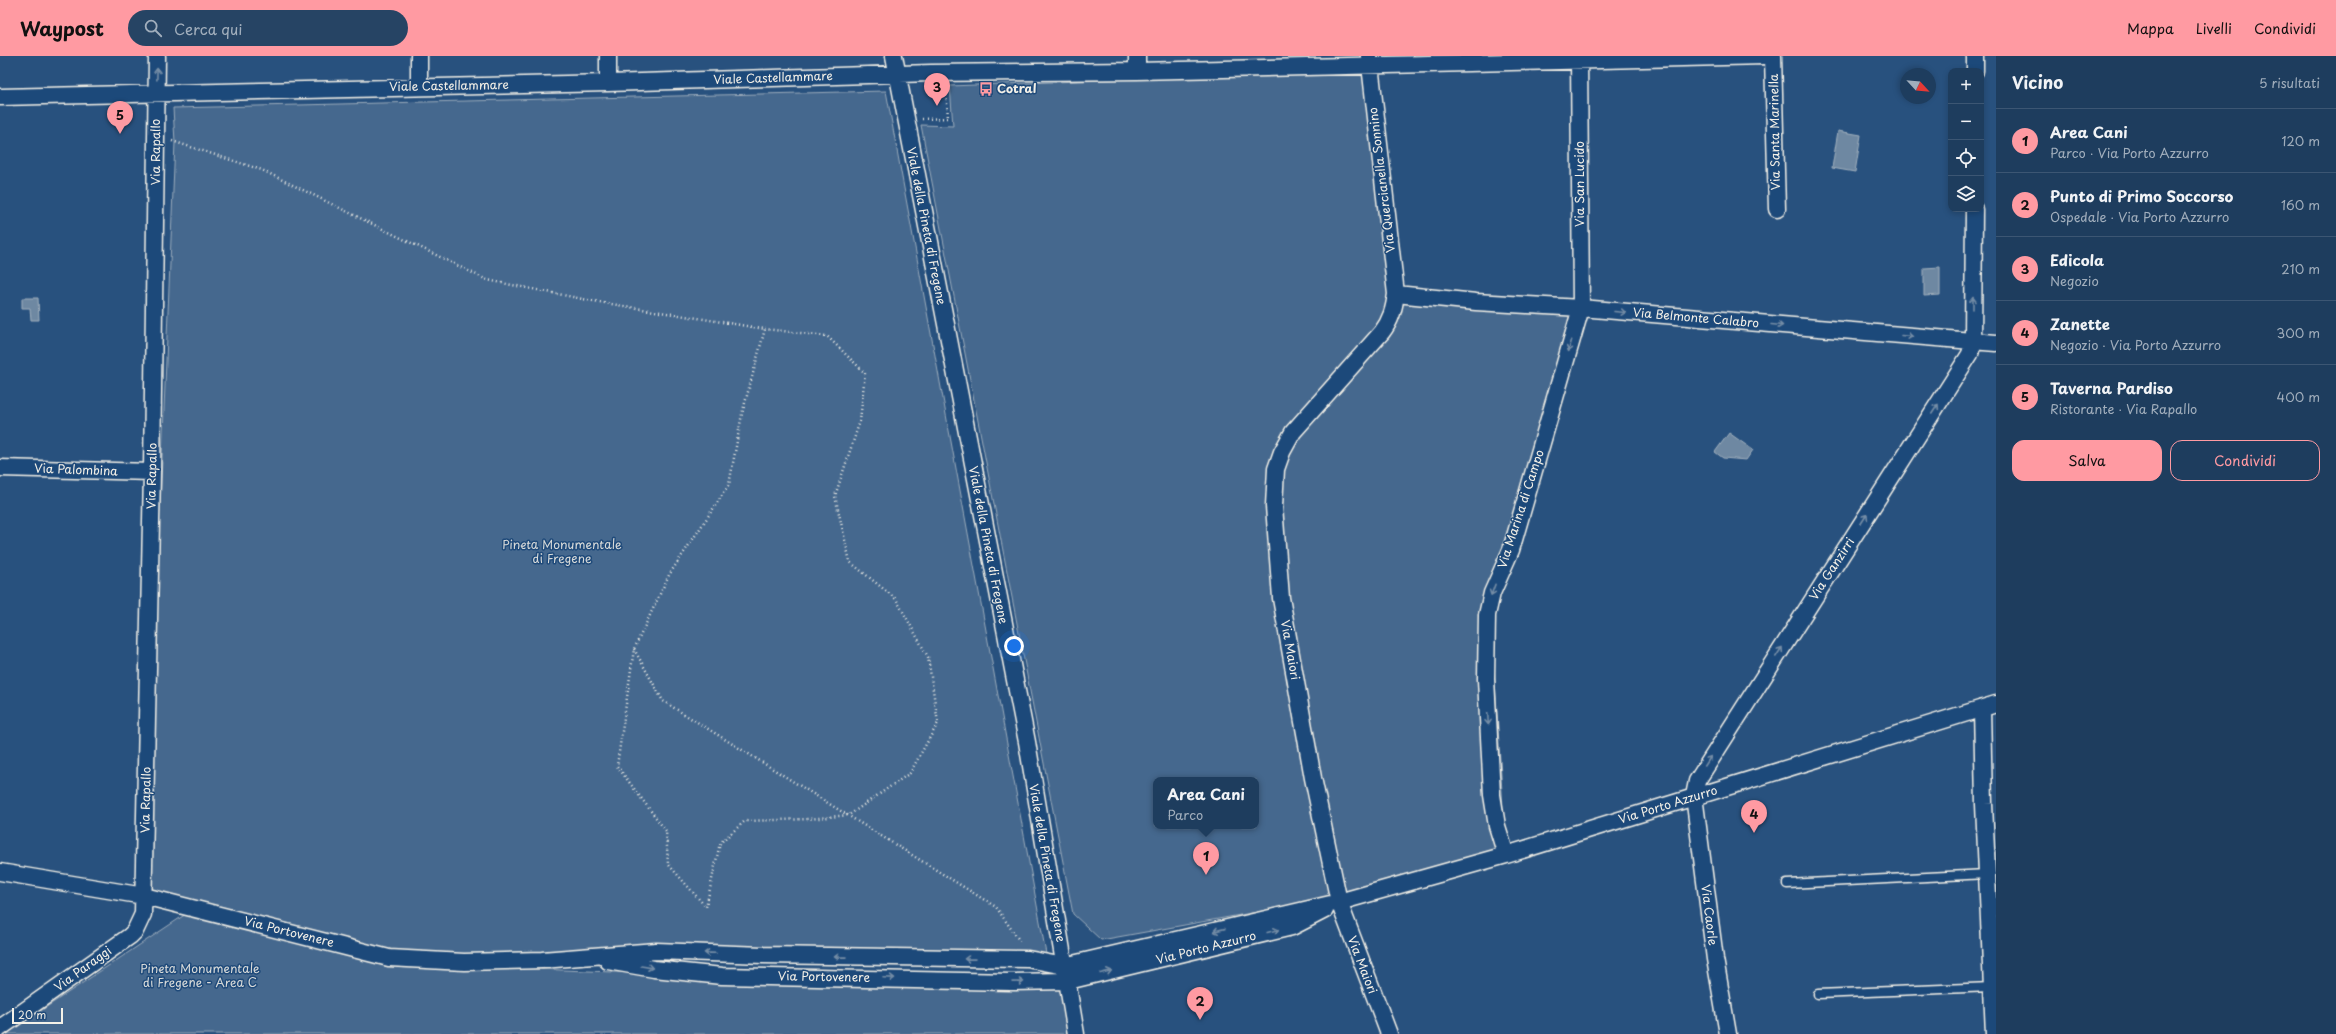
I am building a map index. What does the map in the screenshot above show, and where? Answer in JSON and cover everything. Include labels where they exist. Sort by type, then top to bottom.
[{"type":"street","name":"Via Rapallo","points":[[144,896],[152,472],[157,56]]},
{"type":"street","points":[[419,56],[419,87]]},
{"type":"street","points":[[608,56],[608,83]]},
{"type":"street","name":"Viale della Pineta di Fregene","points":[[894,56],[1027,742],[1076,1034]]},
{"type":"street","name":"Viale Castellammare","points":[[0,97],[608,83],[897,74],[1137,63],[1765,56]]},
{"type":"street","name":"Via Santa Marinella","points":[[1773,56],[1776,209]]},
{"type":"street","points":[[1975,56],[1975,68]]},
{"type":"street","name":"Via San Lucido","points":[[1579,58],[1581,308]]},
{"type":"street","name":"Via Quercianella Sonnino","points":[[1369,61],[1396,294]]},
{"type":"street","name":"Via Ganzirri","points":[[1694,796],[1699,775],[1966,361],[1973,342],[1974,212]]},
{"type":"street","name":"Via Belmonte Calabro","points":[[1396,294],[1476,302],[1581,308],[1973,342],[1996,342]]},
{"type":"street","name":"Via Maiori","points":[[1389,1034],[1339,902],[1313,778],[1281,598],[1274,526],[1274,485],[1282,452],[1293,432],[1382,332],[1391,319],[1396,294]]},
{"type":"street","name":"Via Marina di Campo","points":[[1506,855],[1496,826],[1492,795],[1486,679],[1488,608],[1495,585],[1511,550],[1581,308]]},
{"type":"street","name":"Via Palombina","points":[[0,468],[152,472]]},
{"type":"street","points":[[1989,706],[1990,804],[1987,874],[1994,1034]]},
{"type":"street","name":"Via Porto Azzurro","points":[[1066,974],[1339,902],[1506,855],[1989,706]]},
{"type":"street","name":"Via Caorle","points":[[1694,796],[1715,959],[1728,1034]]},
{"type":"street","name":"Via Portovenere","points":[[0,872],[144,896],[389,958],[464,962],[542,960],[656,951],[763,956],[1028,959],[1066,974]]},
{"type":"street","name":"Via Paraggi","points":[[0,1028],[133,934],[142,916],[144,896]]},
{"type":"street","name":"Via Portovenere","points":[[581,956],[654,969],[722,976],[1011,982],[1066,974]]},
{"type":"lane","points":[[1787,884],[1987,874]]},
{"type":"lane","points":[[1818,994],[1992,987]]},
{"type":"path","points":[[906,120],[948,118],[946,88]]},
{"type":"path","points":[[157,136],[262,170],[487,280],[593,301],[765,329],[826,336],[865,373],[860,421],[835,496],[850,562],[896,599],[928,657],[938,722],[910,773],[849,815],[808,819],[745,821],[720,843],[706,907],[668,864],[666,831],[617,766],[634,649],[670,575],[730,485],[742,414],[765,329]]},
{"type":"path","points":[[634,649],[662,701],[996,906],[1028,952],[1028,959]]},
{"type":"green space","points":[[1365,70],[1391,314],[1299,415],[1269,476],[1335,898],[1101,940],[1073,914],[921,125],[953,126],[950,86]]},
{"type":"green space","name":"Pineta Monumentale di Fregene","points":[[886,91],[1046,954],[492,956],[390,952],[144,896],[175,142],[173,108]]},
{"type":"green space","points":[[1396,294],[1581,308],[1490,601],[1506,855],[1339,902],[1274,526],[1282,452],[1371,346]]},
{"type":"green space","name":"Pineta Monumentale di Fregene - Area C","points":[[189,912],[386,963],[637,973],[1067,983],[1074,1034],[6,1034]]},
{"type":"shaded area","points":[[1838,131],[1861,135],[1855,172],[1832,168]]},
{"type":"shaded area","points":[[1940,267],[1940,295],[1924,296],[1924,268]]},
{"type":"shaded area","points":[[22,298],[38,298],[39,320],[31,320],[30,308],[22,308]]},
{"type":"shaded area","points":[[1729,433],[1753,450],[1746,460],[1723,458],[1715,452]]},
{"type":"place","name":"Cotral","points":[[986,89]]},
{"type":"place","name":"Edicola","points":[[937,106]]},
{"type":"place","name":"Taverna Pardiso","points":[[120,134]]},
{"type":"place","name":"Zanette","points":[[1754,833]]},
{"type":"place","name":"Area Cani","points":[[1206,875]]},
{"type":"place","name":"Punto di Primo Soccorso","points":[[1200,1020]]}]
